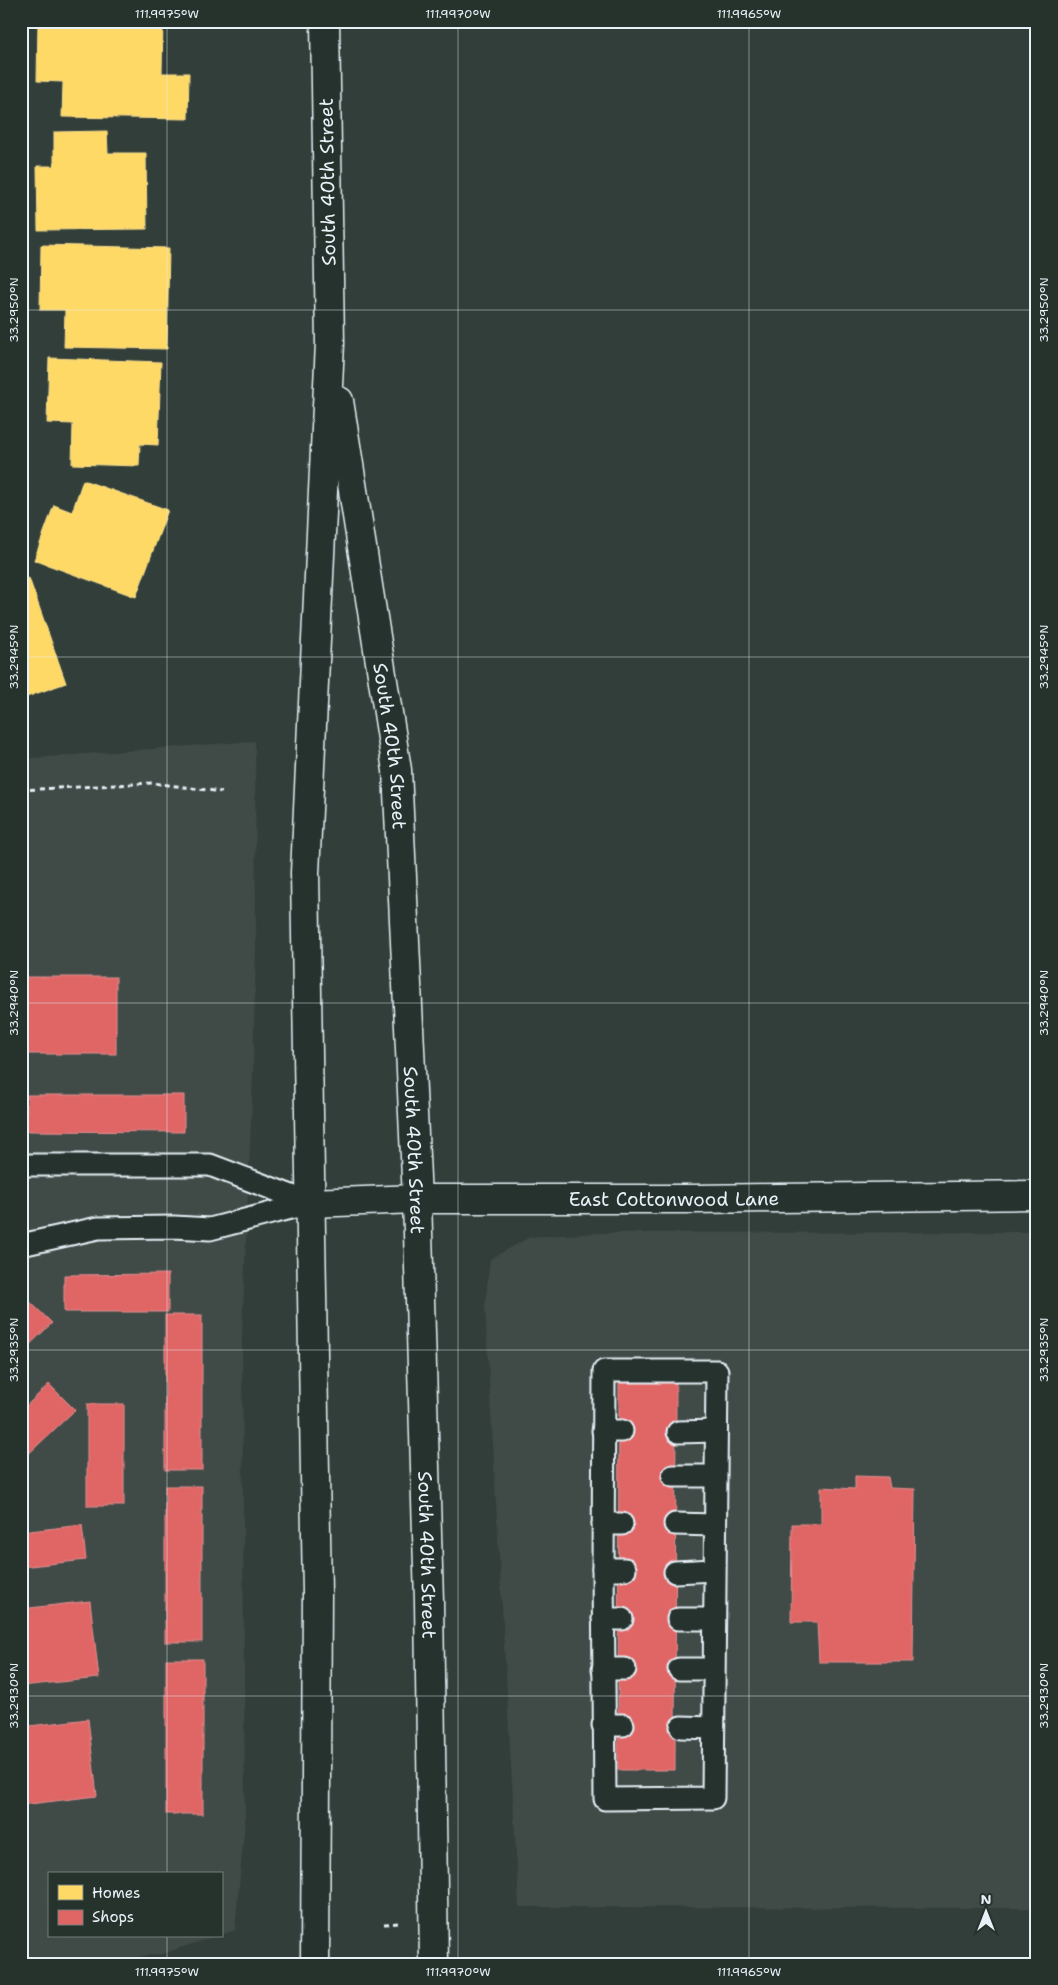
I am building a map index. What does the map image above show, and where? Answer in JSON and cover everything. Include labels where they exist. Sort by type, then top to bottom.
[{"type":"main road","name":"South 40th Street","points":[[315,1964],[317,1594],[305,874],[330,342],[324,21]]},
{"type":"main road","name":"South 40th Street","points":[[330,342],[397,770],[418,1199],[429,1601],[434,1964]]},
{"type":"main road","name":"East Cottonwood Lane","points":[[310,1203],[418,1199],[692,1199],[1037,1195]]},
{"type":"lane","points":[[21,1165],[210,1165],[310,1203]]},
{"type":"lane","points":[[21,1245],[98,1228],[174,1227],[210,1229],[310,1203]]},
{"type":"lane","points":[[604,1370],[717,1370],[716,1431],[713,1798],[605,1799],[613,1725],[603,1669],[613,1619],[602,1569],[612,1524],[613,1431],[604,1370]]},
{"type":"lane","points":[[678,1432],[716,1431]]},
{"type":"lane","points":[[673,1476],[716,1476]]},
{"type":"lane","points":[[675,1524],[715,1525]]},
{"type":"lane","points":[[602,1569],[625,1569]]},
{"type":"lane","points":[[675,1572],[714,1570]]},
{"type":"lane","points":[[678,1619],[714,1619]]},
{"type":"lane","points":[[603,1669],[625,1669]]},
{"type":"lane","points":[[679,1669],[713,1669]]},
{"type":"lane","points":[[681,1727],[713,1728]]},
{"type":"path","points":[[21,790],[153,783],[222,792]]},
{"type":"shaded area","points":[[255,741],[256,945],[253,1075],[242,1337],[245,1821],[235,1930],[222,1935],[222,1872],[48,1872],[48,1938],[210,1938],[162,1954],[75,1964],[21,1964],[21,759]]},
{"type":"shaded area","points":[[1037,1232],[1037,1908],[519,1907],[485,1306],[490,1259],[530,1237],[597,1233]]},
{"type":"building: Homes","points":[[38,21],[163,21],[162,73],[189,73],[188,119],[62,117],[63,82],[37,81]]},
{"type":"building: Homes","points":[[107,131],[108,153],[146,153],[147,229],[38,230],[37,166],[54,166],[54,132]]},
{"type":"building: Homes","points":[[41,245],[169,248],[167,349],[64,347],[65,310],[40,310]]},
{"type":"building: Homes","points":[[49,358],[161,362],[158,445],[140,444],[139,466],[72,464],[73,424],[47,423]]},
{"type":"building: Homes","points":[[83,480],[168,510],[136,597],[34,560],[54,505],[72,512]]},
{"type":"building: Homes","points":[[29,578],[66,683],[21,699],[21,581]]},
{"type":"building: Shops","points":[[21,977],[116,977],[116,1054],[21,1054]]},
{"type":"building: Shops","points":[[27,1095],[184,1095],[184,1132],[27,1131]]},
{"type":"building: Shops","points":[[168,1274],[168,1312],[64,1312],[64,1275]]},
{"type":"building: Shops","points":[[24,1296],[52,1323],[21,1353],[21,1299]]},
{"type":"building: Shops","points":[[165,1315],[202,1315],[202,1470],[165,1470]]},
{"type":"building: Shops","points":[[619,1380],[676,1380],[675,1770],[618,1770]]},
{"type":"building: Shops","points":[[49,1384],[75,1410],[21,1461],[21,1411]]},
{"type":"building: Shops","points":[[87,1404],[124,1404],[124,1506],[87,1506]]},
{"type":"building: Shops","points":[[855,1476],[888,1477],[890,1488],[915,1489],[913,1662],[819,1662],[817,1622],[791,1622],[792,1524],[821,1524],[821,1487],[855,1489]]},
{"type":"building: Shops","points":[[165,1486],[202,1486],[202,1642],[165,1642]]},
{"type":"building: Shops","points":[[82,1525],[86,1560],[21,1567],[21,1532]]},
{"type":"building: Shops","points":[[90,1601],[99,1678],[21,1686],[21,1609]]},
{"type":"building: Shops","points":[[166,1659],[203,1659],[203,1814],[166,1814]]},
{"type":"building: Shops","points":[[88,1719],[97,1796],[21,1805],[21,1727]]}]
